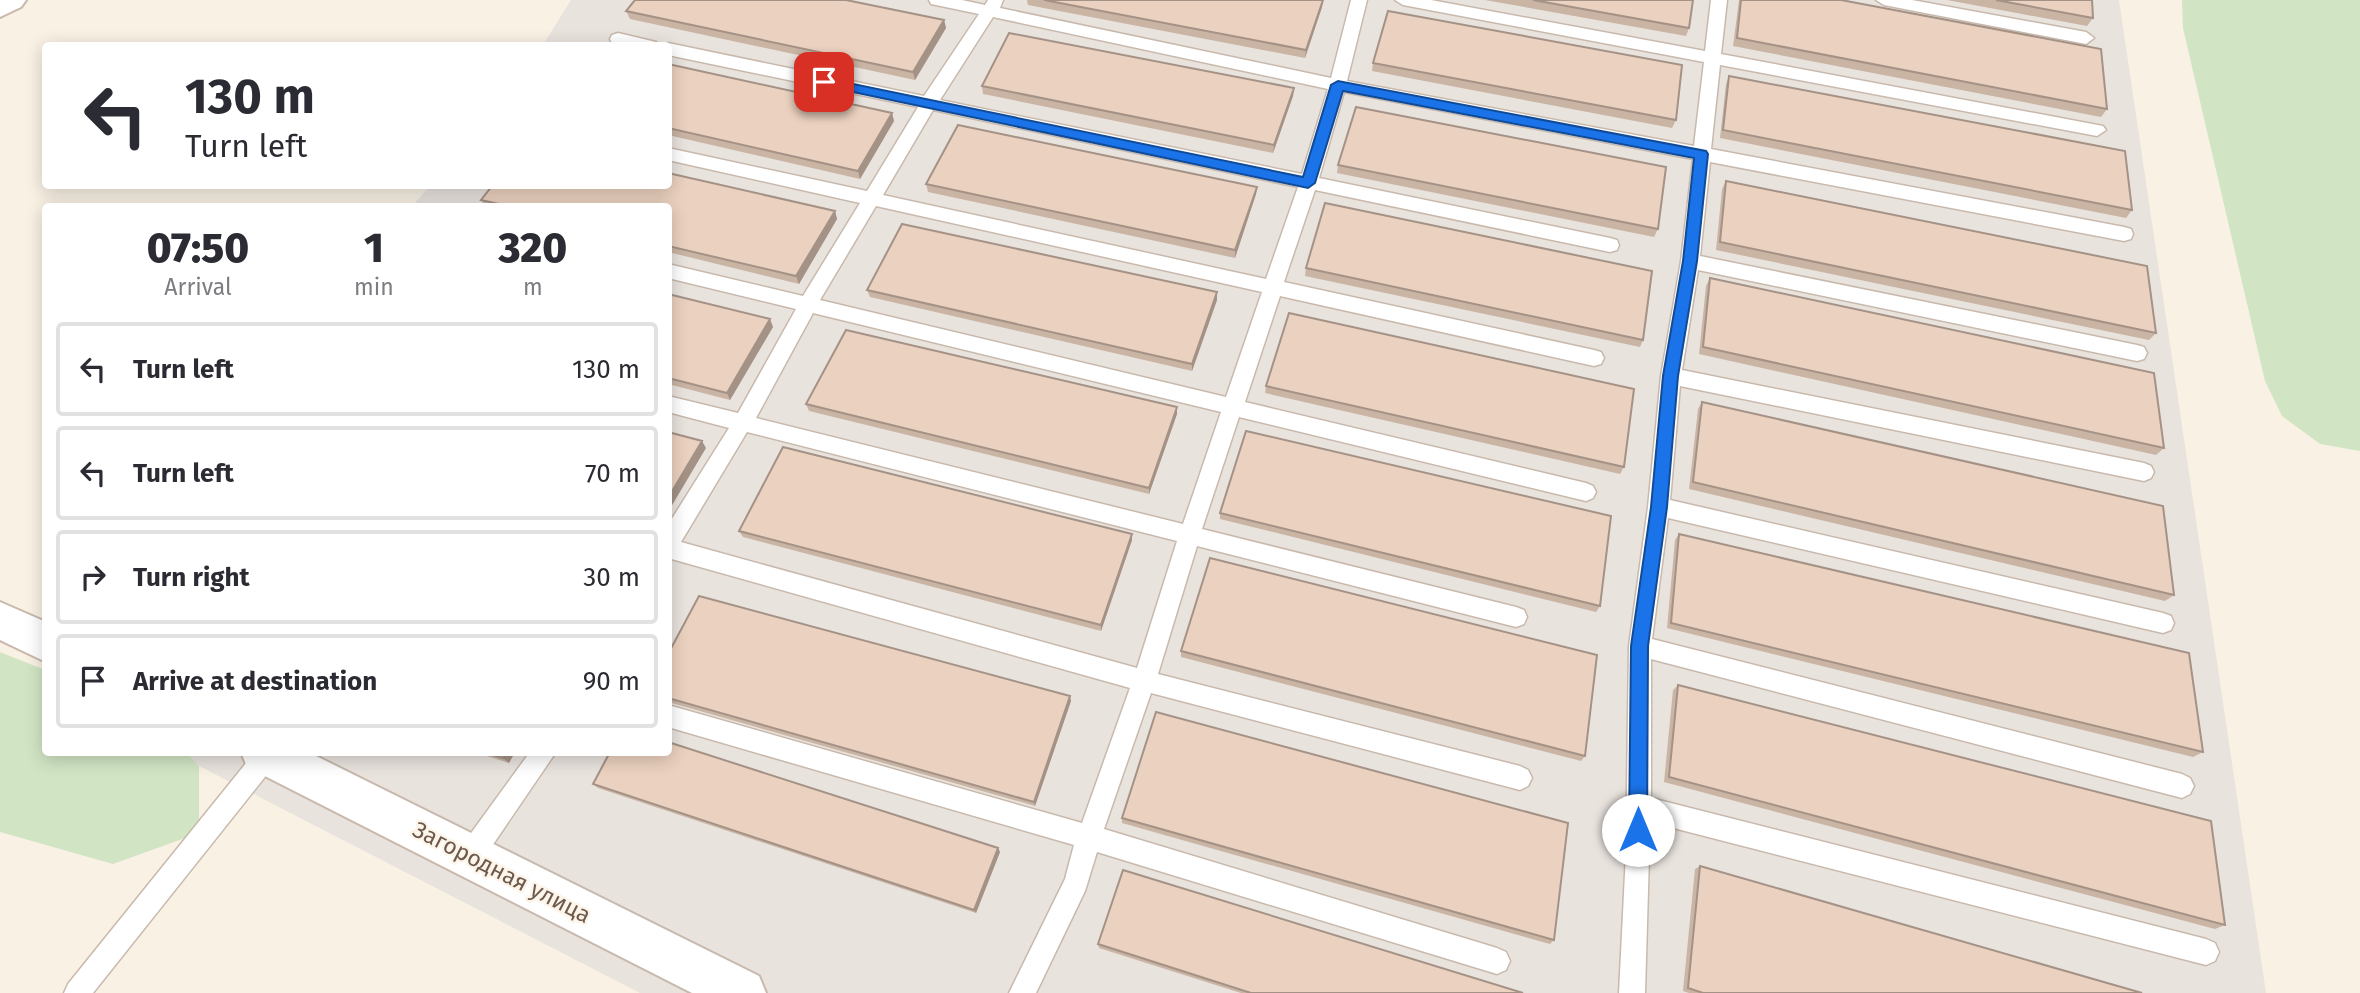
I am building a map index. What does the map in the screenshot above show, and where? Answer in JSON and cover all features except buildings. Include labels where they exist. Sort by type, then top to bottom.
[{"type":"street","points":[[0,7],[11,0]]},
{"type":"street","points":[[0,620],[42,641]]},
{"type":"street","name":"Загородная улица","points":[[269,756],[742,993]]},
{"type":"lane","points":[[937,0],[994,5],[1338,85],[2124,233]]},
{"type":"lane","points":[[1022,993],[1076,882],[1308,183],[1338,85],[1359,0]]},
{"type":"lane","points":[[1403,0],[2097,130]]},
{"type":"lane","points":[[1632,993],[1640,646],[1659,507],[1671,376],[1690,261],[1719,0]]},
{"type":"lane","points":[[1884,0],[2086,38]]},
{"type":"lane","points":[[672,539],[743,422],[808,303],[874,198],[928,104],[994,5]]},
{"type":"lane","points":[[618,39],[632,42]]},
{"type":"lane","points":[[672,50],[1610,245]]},
{"type":"lane","points":[[672,155],[1594,358]]},
{"type":"lane","points":[[1690,261],[2137,354]]},
{"type":"lane","points":[[672,272],[1586,492]]},
{"type":"lane","points":[[1671,376],[2144,472]]},
{"type":"lane","points":[[672,405],[1516,617]]},
{"type":"lane","points":[[1659,507],[2163,623]]},
{"type":"lane","points":[[672,547],[1144,681],[1520,778]]},
{"type":"lane","points":[[1640,646],[2182,786]]},
{"type":"lane","points":[[672,717],[1089,837],[1497,961]]},
{"type":"lane","points":[[77,993],[263,756]]},
{"type":"lane","points":[[470,856],[541,756]]},
{"type":"lane","points":[[1638,807],[2206,951]]},
{"type":"shaded area","points":[[571,0],[2119,0],[2266,993],[640,993],[199,766],[190,756],[672,756],[672,203],[415,203],[427,189],[672,189],[672,42],[545,42]]},
{"type":"green space","points":[[2182,0],[2360,0],[2360,451],[2320,444],[2282,416],[2265,381],[2183,28]]},
{"type":"green space","points":[[0,652],[42,669],[42,756],[190,756],[199,766],[199,833],[113,864],[0,832]]},
{"type":"route","points":[[824,82],[1308,183],[1338,85],[1701,154],[1690,261],[1671,376],[1659,507],[1640,646],[1638,830]]}]
